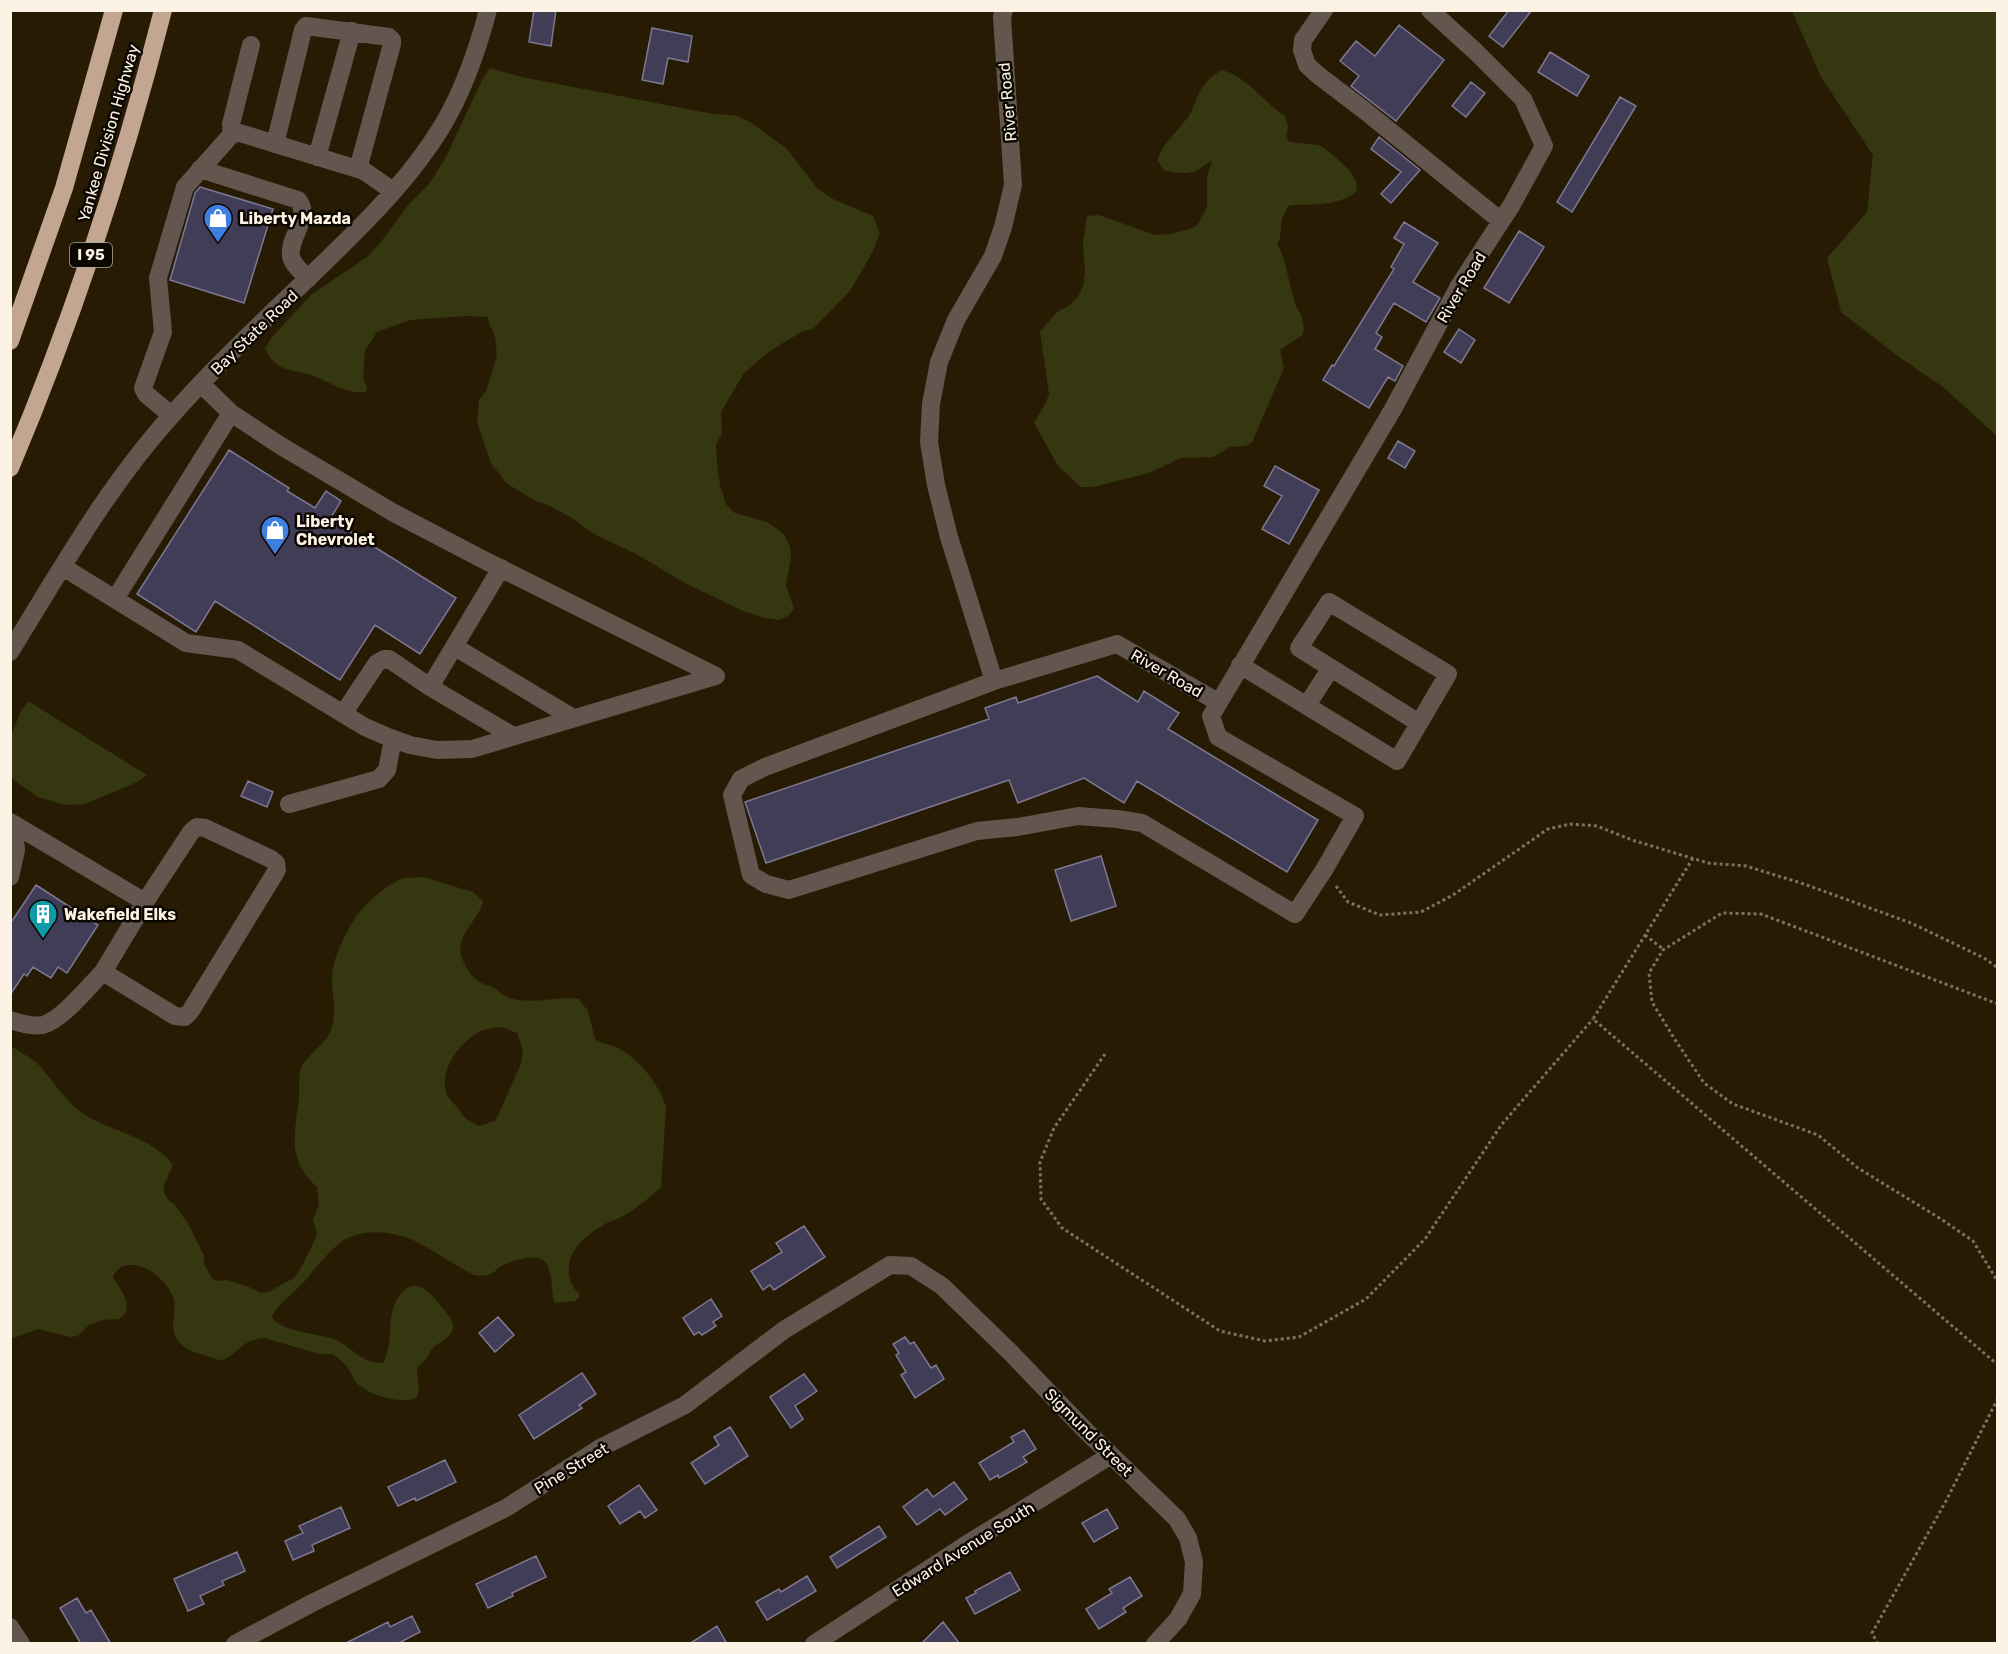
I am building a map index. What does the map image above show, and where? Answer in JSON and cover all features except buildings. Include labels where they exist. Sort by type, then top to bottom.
[{"type":"highway","name":"Yankee Division Highway","points":[[10,341],[64,188],[114,10]]},
{"type":"highway","name":"Yankee Division Highway","points":[[10,468],[44,387],[82,284],[142,93],[163,10]]},
{"type":"street","name":"Bay State Road","points":[[10,652],[128,467],[201,384],[393,192],[427,150],[456,100],[473,60],[488,10]]},
{"type":"street","name":"River Road","points":[[1004,10],[1002,17],[1004,61],[1013,185],[993,256],[956,320],[939,362],[931,404],[929,442],[936,485],[949,537],[994,681],[1118,644],[1218,702],[1393,410],[1459,286],[1501,221],[1544,146],[1523,99],[1430,10]]},
{"type":"street","points":[[1324,10],[1304,40],[1302,50],[1307,65],[1501,221]]},
{"type":"street","points":[[275,144],[303,30],[306,26],[389,36],[392,40],[358,169]]},
{"type":"street","points":[[317,157],[352,32]]},
{"type":"street","points":[[232,134],[231,124],[251,45]]},
{"type":"street","points":[[171,416],[146,394],[143,388],[163,332],[158,278],[185,187],[232,134],[240,133],[358,169],[393,192]]},
{"type":"street","points":[[200,169],[300,202],[303,214],[291,256],[308,279]]},
{"type":"street","points":[[63,567],[188,644],[238,650],[365,727],[410,745],[437,750],[472,749],[716,676],[384,507],[281,446],[231,412],[201,384]]},
{"type":"street","points":[[115,599],[231,412]]},
{"type":"street","points":[[430,687],[501,568]]},
{"type":"street","points":[[1240,664],[1397,761],[1448,674],[1329,602],[1299,648],[1419,723]]},
{"type":"street","points":[[455,647],[573,718]]},
{"type":"street","points":[[343,714],[375,665],[384,659],[394,661],[430,687],[513,736]]},
{"type":"street","points":[[1306,705],[1331,668]]},
{"type":"street","points":[[994,681],[765,766],[741,779],[732,795],[751,875],[766,884],[789,890],[976,831],[1018,827],[1078,816],[1142,823],[1294,914],[1324,870],[1355,816],[1218,737],[1211,716],[1218,702]]},
{"type":"street","points":[[290,804],[382,777],[387,770],[393,739]]},
{"type":"street","points":[[10,877],[16,850],[12,823]]},
{"type":"street","points":[[12,823],[145,902]]},
{"type":"street","points":[[10,1020],[42,1025],[53,1020],[103,972],[145,902],[191,832],[197,827],[205,828],[271,859],[277,866],[275,874],[187,1016],[181,1018],[175,1016],[103,972]]},
{"type":"street","name":"Sigmund Street","points":[[890,1265],[911,1266],[942,1286],[1177,1519],[1188,1538],[1194,1562],[1192,1594],[1178,1619],[1155,1644]]},
{"type":"street","name":"Pine Street","points":[[235,1644],[312,1603],[506,1508],[600,1448],[685,1405],[784,1330],[890,1265]]},
{"type":"street","name":"Edward Avenue South","points":[[814,1644],[964,1546],[1112,1455]]},
{"type":"street","points":[[10,1627],[21,1644]]},
{"type":"path","points":[[1324,870],[1348,902],[1380,915],[1421,912],[1453,895],[1548,830],[1570,824],[1597,826],[1632,840],[1708,863],[1746,866],[1804,884],[1911,923],[1984,958],[1998,968]]},
{"type":"path","points":[[1105,1054],[1054,1128],[1040,1161],[1041,1199],[1062,1228],[1220,1331],[1265,1341],[1299,1337],[1366,1299],[1425,1239],[1502,1124],[1593,1019],[1693,858]]},
{"type":"path","points":[[1998,1004],[1761,914],[1722,913],[1663,950],[1649,973],[1652,1002],[1704,1083],[1733,1104],[1818,1135],[1858,1168],[1973,1241],[1998,1282]]},
{"type":"path","points":[[1645,935],[1663,950]]},
{"type":"path","points":[[1593,1019],[1998,1365]]},
{"type":"path","points":[[1878,1644],[1872,1634],[1946,1501],[1998,1398]]},
{"type":"green space","points":[[1792,11],[1997,11],[1997,436],[1943,387],[1899,357],[1841,312],[1827,258],[1867,212],[1873,155],[1821,77]]},
{"type":"green space","points":[[490,68],[522,77],[713,114],[734,115],[750,122],[787,149],[817,188],[833,199],[873,216],[880,233],[872,253],[850,291],[813,329],[803,331],[770,351],[744,373],[721,412],[722,433],[716,445],[720,485],[726,504],[735,513],[767,522],[784,534],[790,547],[791,557],[786,585],[794,609],[788,616],[779,620],[743,611],[594,534],[572,518],[534,500],[506,483],[491,463],[477,422],[479,400],[486,391],[497,356],[495,337],[487,317],[410,320],[377,332],[365,350],[363,378],[367,387],[366,392],[351,391],[308,374],[285,369],[273,361],[265,349],[271,338],[312,294],[367,257],[409,204],[429,184],[445,159],[482,80]]},
{"type":"green space","points":[[1222,70],[1240,78],[1285,116],[1288,126],[1286,138],[1290,142],[1319,145],[1332,154],[1350,171],[1356,181],[1357,191],[1333,202],[1288,206],[1282,219],[1277,244],[1283,256],[1304,329],[1302,335],[1280,350],[1284,368],[1252,442],[1246,446],[1230,447],[1213,457],[1181,458],[1149,473],[1093,487],[1081,487],[1058,466],[1034,423],[1049,394],[1040,332],[1057,312],[1078,297],[1083,286],[1085,273],[1083,242],[1087,216],[1099,215],[1155,235],[1170,234],[1193,228],[1198,224],[1207,207],[1207,177],[1212,161],[1197,170],[1184,173],[1165,171],[1157,160],[1164,146],[1189,116],[1201,89],[1211,77]]},
{"type":"green space","points":[[28,701],[147,775],[135,783],[85,804],[65,805],[38,797],[11,778],[11,735]]},
{"type":"green space","points":[[423,877],[473,892],[483,901],[460,948],[462,958],[473,977],[514,999],[534,1001],[579,999],[588,1011],[595,1039],[618,1048],[633,1058],[647,1072],[666,1106],[661,1187],[623,1216],[591,1233],[578,1246],[570,1261],[569,1270],[570,1280],[580,1296],[575,1301],[555,1303],[548,1266],[541,1259],[516,1260],[490,1274],[478,1276],[402,1236],[374,1232],[343,1240],[279,1306],[272,1317],[283,1326],[333,1339],[367,1360],[383,1363],[389,1346],[392,1312],[399,1296],[410,1287],[416,1286],[425,1290],[448,1315],[453,1327],[450,1335],[431,1350],[417,1368],[419,1391],[416,1398],[409,1400],[383,1397],[366,1390],[354,1380],[351,1372],[333,1354],[319,1354],[265,1338],[252,1340],[221,1361],[194,1352],[179,1342],[176,1337],[173,1326],[174,1303],[170,1291],[156,1275],[137,1266],[122,1267],[113,1277],[127,1304],[124,1314],[119,1319],[102,1320],[89,1325],[78,1336],[70,1337],[38,1329],[11,1339],[11,1046],[38,1064],[78,1110],[96,1121],[144,1141],[164,1155],[173,1165],[164,1185],[164,1192],[189,1225],[212,1278],[216,1281],[227,1280],[261,1293],[268,1292],[294,1278],[317,1235],[313,1219],[319,1205],[317,1187],[307,1177],[301,1166],[297,1156],[295,1134],[300,1070],[330,1033],[334,1020],[332,975],[336,956],[355,918],[370,901],[388,886],[401,879]],"holes":[[[502,1027],[517,1033],[523,1050],[521,1064],[496,1120],[480,1126],[475,1124],[466,1118],[447,1095],[445,1077],[448,1067],[464,1043],[479,1032]]]},
{"type":"place","name":"Liberty Mazda","points":[[218,244]]},
{"type":"place","name":"Liberty Chevrolet","points":[[275,556]]},
{"type":"place","name":"Wakefield Elks","points":[[43,940]]}]
